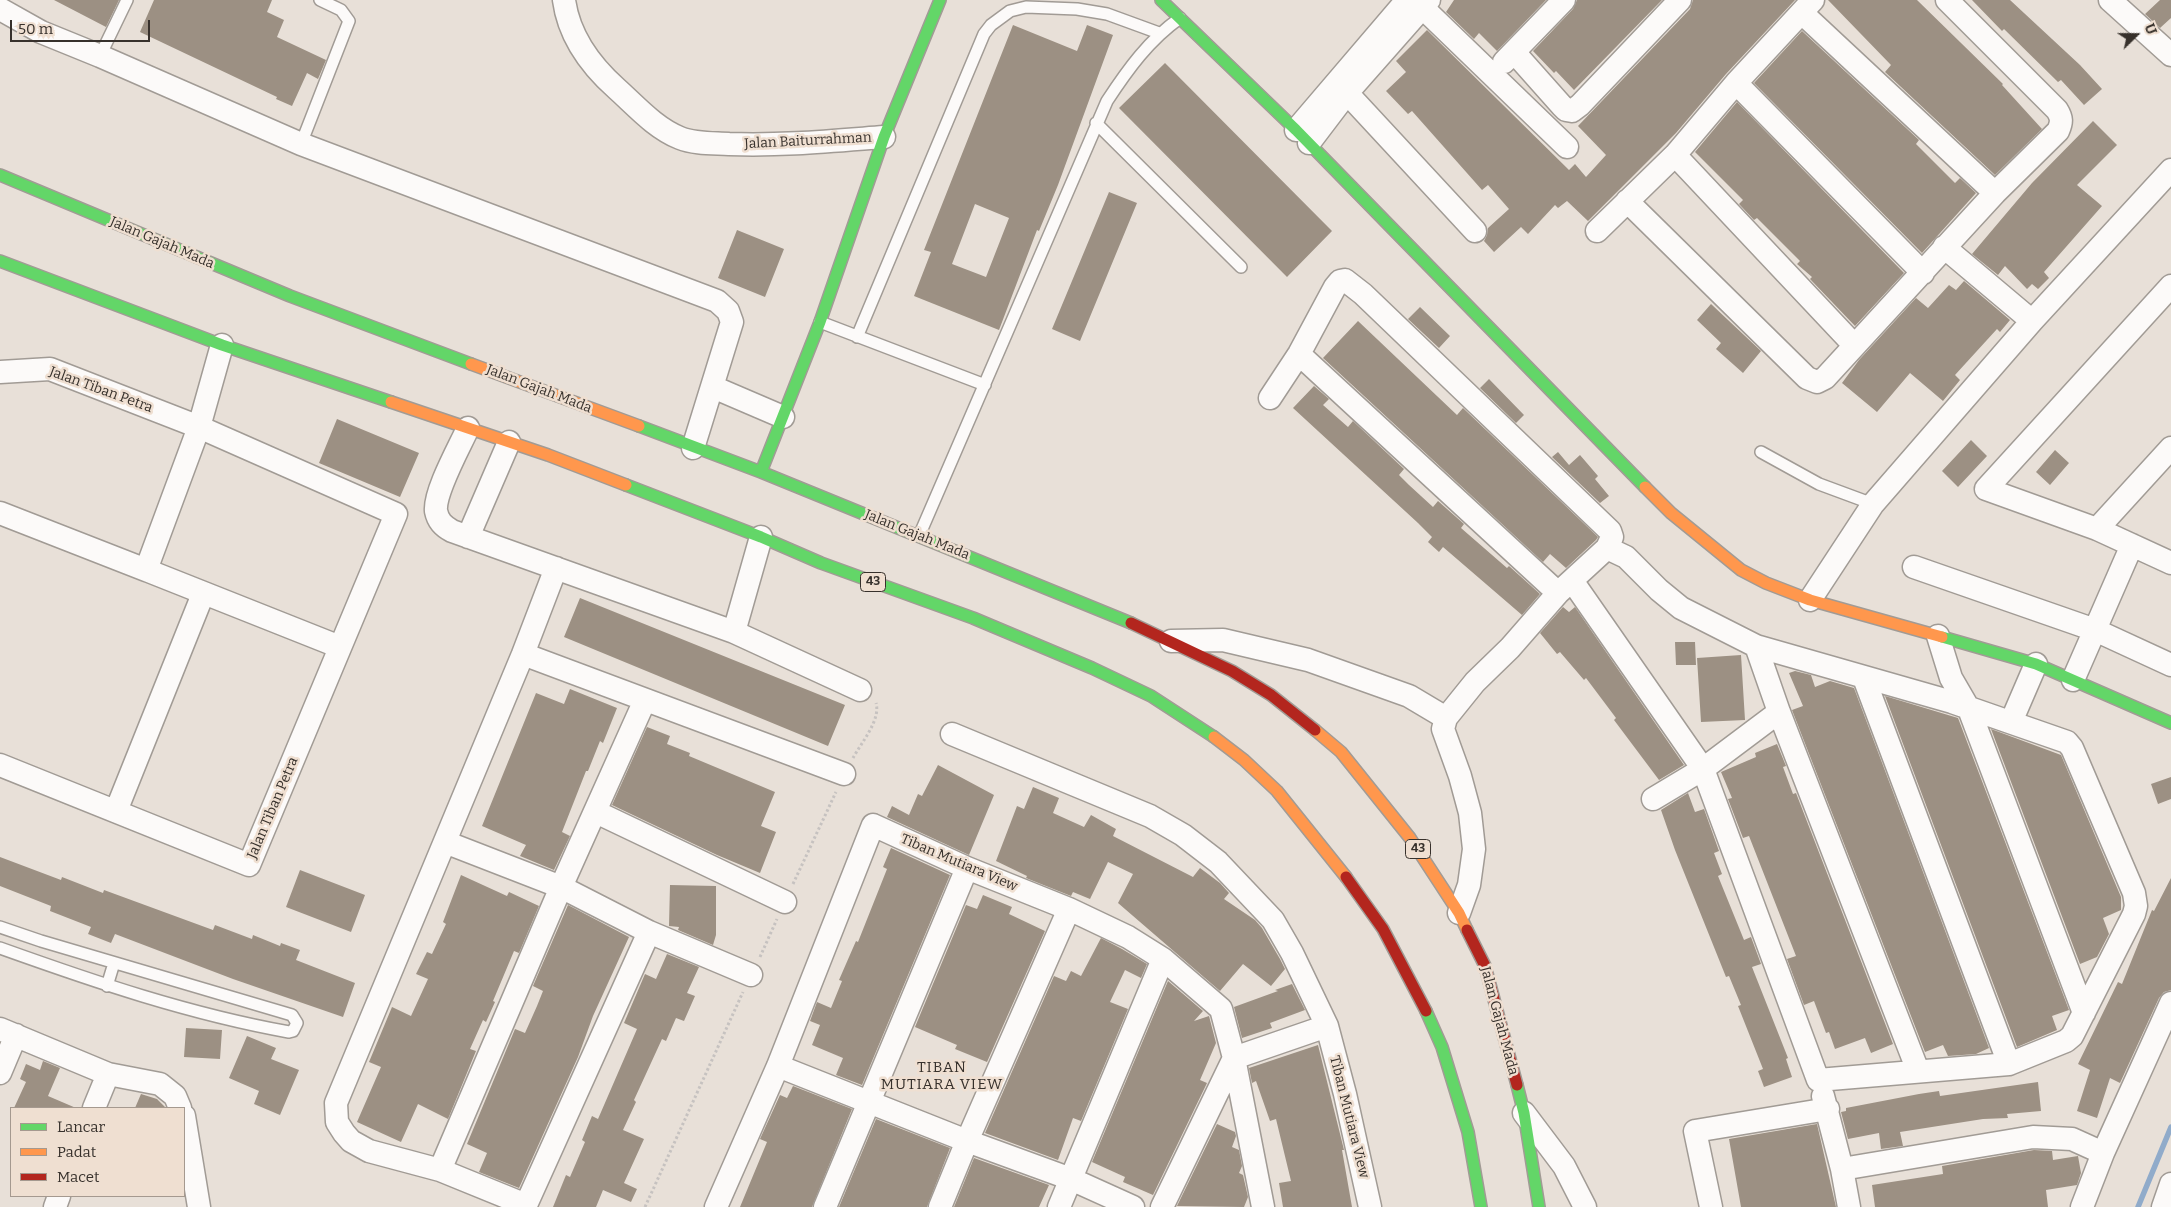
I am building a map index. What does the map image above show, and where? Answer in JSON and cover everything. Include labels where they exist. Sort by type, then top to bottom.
[{"type":"main road","points":[[760,472],[820,322],[884,137],[940,0]]},
{"type":"main road","points":[[1161,0],[1302,136],[1672,513],[1741,570],[1766,583],[1810,600],[2036,664],[2171,724]]},
{"type":"main road","name":"Jalan Gajah Mada","points":[[0,175],[290,296],[760,472],[1122,618],[1232,670],[1271,695],[1341,752],[1410,838],[1460,914],[1485,966],[1524,1113],[1539,1207]]},
{"type":"main road","name":"43","points":[[0,261],[222,345],[508,442],[761,537],[821,562],[973,618],[1128,684],[1151,696],[1214,737],[1251,766],[1277,791],[1348,880],[1398,955],[1442,1047],[1468,1132],[1480,1207]]},
{"type":"street","name":"Jalan Baiturrahman","points":[[564,0],[566,16],[573,35],[603,78],[659,127],[680,138],[696,142],[770,145],[884,137]]},
{"type":"street","points":[[1491,74],[1564,0]]},
{"type":"street","points":[[1514,52],[1562,106],[1566,110],[1572,111],[1580,105],[1680,0]]},
{"type":"street","points":[[1627,201],[1807,378],[1817,382],[1825,378],[1995,193],[2058,132],[2062,118],[2057,110],[1947,0]]},
{"type":"street","points":[[2110,0],[2171,56]]},
{"type":"street","points":[[1419,2],[1567,147]]},
{"type":"street","points":[[1302,136],[1347,93],[1419,2]]},
{"type":"street","points":[[1302,136],[1419,2]]},
{"type":"street","points":[[1596,231],[1674,155],[1736,83],[1808,7],[1995,193]]},
{"type":"street","points":[[0,9],[42,32],[300,144],[716,300],[728,311],[732,322],[693,448]]},
{"type":"street","points":[[1736,83],[1923,273]]},
{"type":"street","points":[[1347,93],[1475,230]]},
{"type":"street","points":[[1674,155],[1854,345]]},
{"type":"street","points":[[1810,600],[1873,504],[2032,321],[2171,170]]},
{"type":"street","points":[[1944,247],[2032,321]]},
{"type":"street","points":[[1270,398],[1299,354],[1335,287],[1340,281],[1345,280],[1610,531],[1612,537],[1607,548],[1566,587],[1510,648],[1475,682],[1446,718],[1443,728],[1460,776],[1470,813],[1474,849],[1469,885],[1460,914]]},
{"type":"street","points":[[2171,286],[1986,489],[2097,529],[2171,563]]},
{"type":"street","points":[[146,570],[199,427],[222,345]]},
{"type":"street","points":[[1299,354],[1566,587],[1703,769],[1828,1109],[1849,1207]]},
{"type":"street","name":"Jalan Tiban Petra","points":[[0,372],[50,369],[199,427],[396,514],[249,865],[0,765]]},
{"type":"street","points":[[713,387],[783,417]]},
{"type":"street","points":[[468,428],[437,497],[436,510],[443,526],[468,537],[734,632],[860,690]]},
{"type":"street","points":[[468,537],[508,442]]},
{"type":"street","points":[[2097,529],[2171,448]]},
{"type":"street","points":[[0,513],[340,647]]},
{"type":"street","points":[[734,632],[761,537]]},
{"type":"street","points":[[2073,680],[2132,545]]},
{"type":"street","points":[[1607,548],[1626,557],[1659,590],[1681,608],[1756,646],[1952,702],[2067,742],[2072,748],[2134,893],[2136,906],[2134,914],[2072,1036],[2066,1041],[2010,1064],[1818,1080]]},
{"type":"street","points":[[1914,567],[2095,630],[2171,665]]},
{"type":"street","points":[[556,568],[523,654],[336,1103],[337,1122],[351,1141],[369,1151],[440,1170],[526,1205],[649,932]]},
{"type":"street","points":[[116,811],[203,594]]},
{"type":"street","points":[[1938,636],[1951,678],[1969,709],[2084,1012]]},
{"type":"street","points":[[1171,641],[1223,640],[1308,660],[1409,696],[1446,718]]},
{"type":"street","points":[[1756,646],[1779,712],[1918,1071]]},
{"type":"street","points":[[523,654],[844,774]]},
{"type":"street","points":[[2011,722],[2036,664]]},
{"type":"street","points":[[1864,678],[2010,1064]]},
{"type":"street","points":[[440,1170],[561,887],[645,700]]},
{"type":"street","points":[[1653,799],[1703,769],[1779,712]]},
{"type":"street","name":"Tiban Mutiara View","points":[[952,734],[1150,816],[1183,835],[1218,862],[1273,920],[1292,952],[1327,1026],[1345,1094],[1370,1207]]},
{"type":"street","points":[[596,812],[785,902]]},
{"type":"street","name":"Tiban Mutiara View","points":[[716,1207],[778,1066],[873,825],[966,868],[1069,909],[1128,937],[1163,959],[1221,1009],[1234,1058],[1264,1207]]},
{"type":"street","points":[[444,842],[561,887],[649,932],[751,975]]},
{"type":"street","points":[[825,1207],[870,1103],[966,868]]},
{"type":"street","points":[[940,1207],[1069,909]]},
{"type":"street","points":[[1058,1207],[1163,959]]},
{"type":"street","points":[[2082,1207],[2103,1153],[2171,1003]]},
{"type":"street","points":[[1162,1207],[1234,1058],[1327,1026]]},
{"type":"street","points":[[0,1072],[8,1032],[108,1074],[160,1084],[175,1096],[180,1107]]},
{"type":"street","points":[[778,1066],[967,1141],[1071,1179],[1133,1207]]},
{"type":"street","points":[[94,1107],[108,1074]]},
{"type":"street","points":[[1711,1207],[1695,1131],[1828,1109]]},
{"type":"street","points":[[1524,1113],[1564,1166],[1586,1207]]},
{"type":"street","points":[[185,1122],[199,1207]]},
{"type":"street","points":[[1842,1169],[2033,1137],[2072,1139],[2103,1153]]},
{"type":"lane","points":[[100,56],[128,0]]},
{"type":"lane","points":[[300,144],[348,21],[342,10],[320,0]]},
{"type":"lane","points":[[857,337],[984,34],[991,25],[1010,11],[1026,7],[1077,9],[1107,14],[1159,33]]},
{"type":"lane","points":[[919,536],[986,385],[1107,101],[1128,70],[1159,33],[1180,18]]},
{"type":"lane","points":[[1096,123],[1241,267]]},
{"type":"lane","points":[[820,322],[986,385]]},
{"type":"lane","points":[[1762,452],[1820,484],[1873,504]]},
{"type":"lane","points":[[0,926],[114,963],[292,1015],[297,1023],[296,1027],[289,1032],[239,1023],[106,986],[0,948]]},
{"type":"lane","points":[[106,986],[114,963]]},
{"type":"path","points":[[645,1207],[844,774],[876,717],[878,709],[876,703],[870,696],[860,690]]},
{"type":"building","points":[[54,0],[119,0],[106,27]]},
{"type":"building","points":[[154,0],[272,0],[267,12],[284,20],[277,37],[326,60],[318,79],[307,73],[292,106],[276,99],[277,97],[140,32]]},
{"type":"building","points":[[1454,0],[1546,0],[1497,51],[1479,33],[1474,39],[1446,12]]},
{"type":"building","points":[[1577,0],[1662,0],[1574,90],[1533,51],[1573,9]]},
{"type":"building","points":[[1693,0],[1795,0],[1726,74],[1676,133],[1588,221],[1567,201],[1558,208],[1555,205],[1528,234],[1521,227],[1494,252],[1484,241],[1488,228],[1509,209],[1488,185],[1482,190],[1412,111],[1408,114],[1386,91],[1406,72],[1396,61],[1427,30],[1569,170],[1575,164],[1586,177],[1606,155],[1578,126],[1690,9]]},
{"type":"building","points":[[1828,0],[1917,0],[2003,84],[2042,129],[1995,175],[1885,72],[1891,65]]},
{"type":"building","points":[[1972,0],[2010,0],[2080,65],[2102,89],[2084,105],[2061,80],[2058,82],[2004,29],[2002,31]]},
{"type":"building","points":[[2160,0],[2171,0],[2171,18],[2160,28],[2145,14]]},
{"type":"building","points":[[1013,25],[1077,51],[1087,25],[1113,35],[1058,185],[1039,231],[1037,230],[999,330],[914,296],[931,252],[924,250]],"holes":[[[975,204],[1009,218],[986,277],[952,264]]]},
{"type":"building","points":[[1802,31],[1919,140],[1916,144],[1955,183],[1960,178],[1976,193],[1922,253],[1754,83]]},
{"type":"building","points":[[1165,63],[1332,231],[1287,277],[1119,108]]},
{"type":"building","points":[[1737,102],[1904,273],[1855,326],[1810,279],[1812,277],[1797,264],[1800,261],[1757,218],[1754,220],[1739,204],[1743,200],[1695,152]]},
{"type":"building","points":[[2093,121],[2117,145],[2077,185],[2102,206],[2044,272],[2049,278],[2038,289],[2032,284],[2027,289],[2005,266],[1998,275],[1972,254],[2032,183]]},
{"type":"building","points":[[1109,192],[1137,203],[1080,341],[1052,329]]},
{"type":"building","points":[[737,230],[784,249],[765,297],[718,278]]},
{"type":"building","points":[[1964,281],[2010,320],[2000,332],[1997,329],[1955,375],[1960,380],[1943,401],[1910,373],[1877,412],[1842,383],[1859,360],[1916,298],[1928,308],[1949,285],[1956,290]]},
{"type":"building","points":[[1711,304],[1761,351],[1743,373],[1716,349],[1721,343],[1697,320]]},
{"type":"building","points":[[1420,307],[1450,336],[1439,348],[1408,319]]},
{"type":"building","points":[[1358,321],[1457,415],[1463,408],[1598,537],[1596,540],[1566,568],[1550,554],[1543,562],[1323,358]]},
{"type":"building","points":[[1489,379],[1524,415],[1516,423],[1480,388]]},
{"type":"building","points":[[1314,386],[1329,399],[1323,405],[1348,427],[1353,421],[1404,469],[1399,475],[1409,485],[1433,507],[1438,501],[1464,524],[1461,528],[1507,568],[1509,566],[1540,594],[1522,615],[1443,547],[1439,552],[1428,542],[1432,537],[1418,523],[1293,408]]},
{"type":"building","points":[[337,419],[419,453],[400,497],[319,463]]},
{"type":"building","points":[[1971,440],[1987,456],[1958,487],[1942,471]]},
{"type":"building","points":[[2055,450],[2069,463],[2050,485],[2036,472]]},
{"type":"building","points":[[1558,452],[1569,465],[1580,455],[1598,476],[1595,479],[1609,496],[1600,503],[1552,457]]},
{"type":"building","points":[[580,598],[845,705],[828,746],[564,637]]},
{"type":"building","points":[[1563,607],[1569,612],[1575,607],[1684,765],[1659,780],[1614,720],[1616,718],[1586,678],[1584,680],[1560,652],[1557,654],[1540,633]]},
{"type":"building","points":[[1675,642],[1695,642],[1696,665],[1676,665]]},
{"type":"building","points":[[1741,655],[1745,720],[1701,722],[1697,658]]},
{"type":"building","points":[[1795,671],[1811,675],[1815,687],[1830,681],[1854,688],[1989,1048],[1976,1054],[1948,1056],[1943,1045],[1925,1052],[1792,710],[1803,706],[1789,673]]},
{"type":"building","points":[[570,689],[617,708],[603,743],[600,741],[588,771],[586,771],[562,832],[570,836],[554,870],[520,856],[526,845],[482,826],[536,693],[564,704]]},
{"type":"building","points":[[1885,696],[1958,718],[2069,1010],[2052,1016],[2057,1030],[2017,1047]]},
{"type":"building","points":[[647,727],[670,736],[667,744],[690,753],[689,756],[775,792],[761,826],[776,832],[760,873],[717,855],[612,805]]},
{"type":"building","points":[[1991,729],[2061,755],[2121,897],[2121,910],[2103,918],[2109,934],[2097,957],[2080,964]]},
{"type":"building","points":[[1777,744],[1786,766],[1783,767],[1793,794],[1796,793],[1893,1044],[1871,1053],[1865,1038],[1835,1049],[1829,1032],[1826,1033],[1814,1001],[1804,1005],[1787,959],[1796,956],[1749,836],[1743,838],[1728,799],[1732,798],[1721,772],[1756,757],[1755,753]]},
{"type":"building","points":[[938,765],[994,795],[969,855],[887,817],[892,806],[909,815],[918,794],[922,796]]},
{"type":"building","points":[[2171,777],[2171,799],[2158,804],[2151,784]]},
{"type":"building","points":[[1033,787],[1059,798],[1053,813],[1084,827],[1091,815],[1116,829],[1113,836],[1193,877],[1200,868],[1220,883],[1229,893],[1224,899],[1255,920],[1262,928],[1285,969],[1271,986],[1243,964],[1220,991],[1118,903],[1133,874],[1108,862],[1090,899],[1073,892],[1071,896],[1026,878],[1027,876],[996,861],[1017,806],[1024,809]]},
{"type":"building","points":[[1688,793],[1695,812],[1704,809],[1719,851],[1714,853],[1722,874],[1718,876],[1744,940],[1751,937],[1761,964],[1752,967],[1788,1058],[1786,1059],[1792,1077],[1764,1087],[1758,1071],[1763,1069],[1738,1006],[1741,1005],[1729,976],[1726,977],[1661,810]]},
{"type":"building","points":[[891,848],[950,875],[862,1085],[836,1075],[843,1058],[812,1045],[820,1025],[810,1021],[817,1002],[831,1008],[842,981],[839,980],[856,941],[858,942],[887,869],[883,867]]},
{"type":"building","points":[[0,857],[61,880],[62,877],[103,893],[104,890],[213,930],[215,925],[252,939],[253,935],[280,946],[281,943],[300,950],[296,960],[355,983],[343,1017],[233,979],[115,934],[111,943],[88,934],[91,927],[50,911],[51,906],[0,886]]},
{"type":"building","points":[[300,870],[365,895],[351,932],[286,907]]},
{"type":"building","points":[[461,875],[507,896],[509,892],[539,906],[519,953],[514,951],[493,1001],[495,1002],[486,1022],[483,1020],[470,1049],[476,1051],[448,1119],[418,1104],[401,1142],[357,1122],[381,1067],[369,1062],[392,1007],[411,1016],[428,979],[416,974],[427,952],[432,954],[446,924],[443,922]]},
{"type":"building","points":[[2171,878],[2171,990],[2164,992],[2159,998],[2120,1083],[2110,1078],[2097,1118],[2077,1111],[2090,1070],[2078,1064],[2118,982],[2122,984],[2152,910],[2154,911]]},
{"type":"building","points":[[670,885],[716,886],[716,935],[713,945],[678,930],[679,927],[669,926]]},
{"type":"building","points":[[983,895],[1012,907],[1009,914],[1045,931],[987,1062],[955,1049],[957,1045],[915,1027],[966,905],[977,909]]},
{"type":"building","points":[[568,905],[629,937],[519,1188],[479,1172],[487,1153],[467,1144],[515,1029],[525,1033],[537,1006],[543,991],[533,986]]},
{"type":"building","points":[[1101,938],[1147,964],[1141,978],[1125,970],[1110,1002],[1128,1009],[1081,1121],[1073,1118],[1058,1160],[985,1133],[1054,976],[1066,981],[1071,971],[1081,976]]},
{"type":"building","points":[[667,954],[699,967],[687,993],[695,996],[684,1021],[676,1018],[666,1041],[662,1039],[634,1100],[636,1102],[623,1130],[644,1139],[624,1183],[637,1189],[631,1202],[603,1190],[596,1207],[553,1207],[566,1175],[570,1177],[585,1142],[582,1140],[592,1116],[598,1119],[637,1029],[624,1023],[645,974],[656,979]]},
{"type":"building","points":[[1168,981],[1203,1011],[1194,1021],[1209,1016],[1216,1043],[1200,1080],[1207,1083],[1153,1195],[1123,1182],[1125,1177],[1092,1162]]},
{"type":"building","points":[[1292,984],[1305,1010],[1270,1023],[1272,1028],[1242,1038],[1234,1007]]},
{"type":"building","points":[[186,1028],[222,1030],[220,1059],[184,1057]]},
{"type":"building","points":[[247,1036],[276,1048],[271,1059],[299,1070],[280,1115],[254,1104],[259,1091],[229,1078]]},
{"type":"building","points":[[1318,1045],[1344,1150],[1342,1150],[1352,1207],[1283,1207],[1279,1183],[1291,1181],[1276,1119],[1270,1121],[1256,1081],[1252,1083],[1249,1068]]},
{"type":"building","points":[[43,1061],[60,1068],[48,1096],[74,1107],[14,1107],[26,1082],[20,1079],[26,1064],[40,1070]]},
{"type":"building","points":[[2038,1082],[2041,1111],[2007,1114],[2008,1118],[1983,1119],[1900,1132],[1903,1146],[1881,1149],[1879,1133],[1848,1139],[1841,1112],[1846,1111],[1846,1108],[1919,1094],[1939,1091],[1940,1096]]},
{"type":"building","points":[[793,1086],[852,1109],[812,1207],[740,1207],[767,1142],[760,1139],[780,1095],[787,1098]]},
{"type":"building","points":[[141,1094],[157,1099],[165,1107],[135,1107]]},
{"type":"building","points":[[876,1119],[950,1148],[927,1207],[839,1207]]},
{"type":"building","points":[[1217,1124],[1235,1132],[1236,1136],[1232,1147],[1239,1150],[1242,1166],[1239,1173],[1243,1175],[1248,1197],[1244,1207],[1177,1206]]},
{"type":"building","points":[[1817,1124],[1836,1207],[1741,1207],[1729,1139]]},
{"type":"building","points":[[2034,1150],[2052,1151],[2053,1160],[2078,1156],[2081,1173],[2077,1185],[2046,1190],[2048,1207],[1875,1207],[1872,1185],[1943,1174],[1942,1166]]},
{"type":"building","points":[[974,1158],[1049,1185],[1039,1207],[954,1207]]},
{"type":"waterway","points":[[2138,1207],[2171,1127]]},
{"type":"traffic: fast","points":[[761,472],[820,322],[884,137],[940,0]]},
{"type":"traffic: fast","points":[[1161,0],[1296,130],[1645,487]]},
{"type":"traffic: fast","points":[[0,175],[290,296],[471,364]]},
{"type":"traffic: fast","points":[[0,261],[222,345],[391,402]]},
{"type":"traffic: fast","points":[[639,426],[761,472],[1131,623]]},
{"type":"traffic: fast","points":[[626,485],[761,537],[821,563],[973,618],[1092,668],[1151,696],[1214,737]]},
{"type":"traffic: fast","points":[[1942,637],[2036,664],[2171,723]]},
{"type":"traffic: fast","points":[[1426,1011],[1442,1047],[1468,1132],[1481,1207]]},
{"type":"traffic: fast","points":[[1517,1085],[1524,1113],[1539,1207]]},
{"type":"traffic: slow","points":[[471,364],[639,426]]},
{"type":"traffic: slow","points":[[391,402],[548,455],[626,485]]},
{"type":"traffic: slow","points":[[1645,487],[1671,513],[1741,570],[1766,583],[1810,600],[1942,637]]},
{"type":"traffic: slow","points":[[1315,730],[1341,752],[1410,838],[1459,913],[1467,930]]},
{"type":"traffic: slow","points":[[1214,737],[1244,760],[1277,791],[1346,877]]},
{"type":"traffic: jam","points":[[1131,623],[1232,671],[1271,695],[1315,730]]},
{"type":"traffic: jam","points":[[1346,877],[1383,929],[1426,1011]]},
{"type":"traffic: jam","points":[[1467,930],[1485,966],[1517,1085]]},
{"type":"district","name":"TIBAN MUTIARA VIEW","points":[[942,1076]]}]
